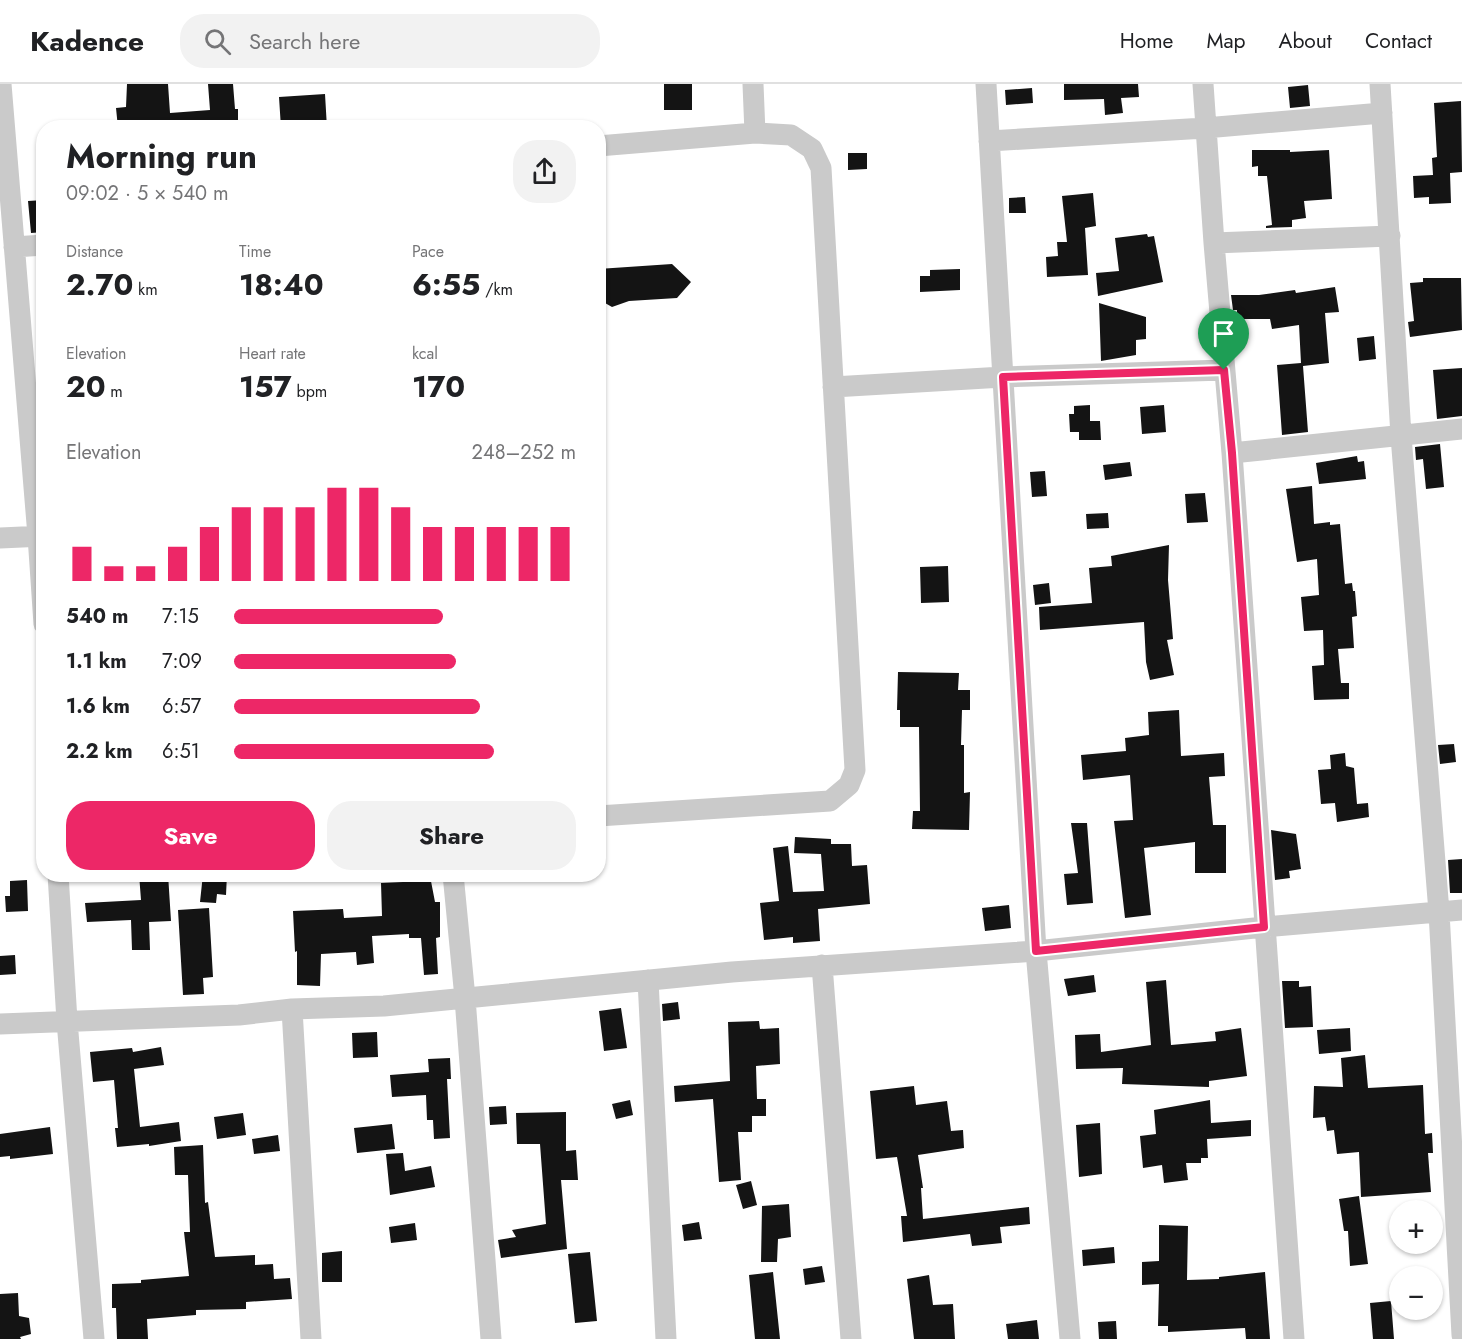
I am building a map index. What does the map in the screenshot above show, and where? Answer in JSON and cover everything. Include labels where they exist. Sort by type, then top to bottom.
[{"type":"street","points":[[1,84],[36,482]]},
{"type":"street","points":[[753,84],[755,133]]},
{"type":"street","points":[[986,84],[1036,951],[1070,1339]]},
{"type":"street","points":[[1203,84],[1232,453],[1294,1339]]},
{"type":"street","points":[[1380,84],[1401,436],[1438,912],[1462,1335]]},
{"type":"street","points":[[989,141],[1205,128],[1382,113]]},
{"type":"street","points":[[606,145],[755,133],[791,135],[812,149],[820,168],[855,770],[849,785],[830,801],[606,815]]},
{"type":"street","points":[[1214,243],[1390,236]]},
{"type":"street","points":[[14,247],[36,246]]},
{"type":"street","points":[[833,387],[1003,377],[1224,370]]},
{"type":"street","points":[[1232,453],[1462,429]]},
{"type":"street","points":[[0,538],[36,536]]},
{"type":"street","points":[[58,882],[67,1021],[94,1339]]},
{"type":"street","points":[[454,882],[491,1339]]},
{"type":"street","points":[[0,1024],[239,1015],[384,1006],[822,965],[1036,951],[1264,927],[1462,910]]},
{"type":"street","points":[[822,965],[851,1339]]},
{"type":"street","points":[[648,980],[666,1339]]},
{"type":"street","points":[[292,1010],[311,1339]]},
{"type":"building","points":[[127,84],[168,84],[170,113],[210,110],[208,84],[233,84],[238,120],[117,120],[116,108],[126,107]]},
{"type":"building","points":[[664,84],[692,84],[692,110],[664,110]]},
{"type":"building","points":[[1064,84],[1138,84],[1139,97],[1121,98],[1123,113],[1105,115],[1104,99],[1064,100]]},
{"type":"building","points":[[1308,85],[1310,106],[1290,108],[1288,87]]},
{"type":"building","points":[[1032,88],[1033,103],[1006,105],[1005,90]]},
{"type":"building","points":[[325,94],[327,120],[280,120],[279,97]]},
{"type":"building","points":[[1461,101],[1462,172],[1450,173],[1451,203],[1429,204],[1429,197],[1414,198],[1413,176],[1433,175],[1432,158],[1437,157],[1434,103]]},
{"type":"building","points":[[1252,150],[1290,150],[1290,152],[1329,150],[1332,199],[1304,201],[1306,218],[1292,220],[1292,227],[1266,228],[1272,225],[1267,176],[1258,176],[1258,166],[1252,167]]},
{"type":"building","points":[[848,153],[867,153],[867,169],[848,170]]},
{"type":"building","points":[[1093,193],[1096,226],[1085,228],[1088,275],[1047,277],[1046,257],[1058,256],[1057,242],[1067,242],[1062,196]]},
{"type":"building","points":[[1025,197],[1026,213],[1009,213],[1009,198]]},
{"type":"building","points":[[36,200],[36,233],[31,233],[28,201]]},
{"type":"building","points":[[1147,234],[1148,237],[1154,236],[1163,282],[1098,296],[1096,273],[1119,271],[1115,238]]},
{"type":"building","points":[[672,264],[691,282],[677,298],[629,301],[612,307],[606,304],[606,268]]},
{"type":"building","points":[[960,269],[960,290],[920,292],[920,276],[930,276],[930,270]]},
{"type":"building","points":[[1423,278],[1461,278],[1462,330],[1410,337],[1408,322],[1414,321],[1410,283],[1423,282]]},
{"type":"building","points":[[1335,287],[1339,312],[1325,313],[1329,363],[1303,366],[1308,432],[1282,435],[1277,365],[1301,363],[1299,325],[1272,329],[1270,319],[1237,319],[1237,310],[1233,310],[1231,295],[1259,295],[1295,290],[1296,293]]},
{"type":"building","points":[[1099,303],[1146,317],[1146,339],[1136,340],[1136,355],[1101,361]]},
{"type":"building","points":[[1374,336],[1376,359],[1359,361],[1357,338]]},
{"type":"building","points":[[1462,368],[1462,416],[1437,419],[1433,370]]},
{"type":"building","points":[[1090,405],[1090,421],[1100,421],[1101,440],[1079,440],[1079,432],[1070,432],[1069,414],[1074,414],[1074,406]]},
{"type":"building","points":[[1164,405],[1166,432],[1142,434],[1140,407]]},
{"type":"building","points":[[1440,444],[1444,487],[1426,489],[1423,459],[1416,460],[1415,447]]},
{"type":"building","points":[[1357,456],[1358,462],[1364,461],[1366,479],[1319,484],[1316,463]]},
{"type":"building","points":[[1130,462],[1132,476],[1105,480],[1103,465]]},
{"type":"building","points":[[1045,471],[1047,496],[1032,497],[1030,472]]},
{"type":"building","points":[[1312,486],[1314,524],[1330,522],[1330,525],[1340,524],[1345,584],[1352,583],[1353,591],[1355,591],[1357,616],[1352,617],[1354,648],[1338,649],[1341,683],[1349,683],[1349,699],[1314,700],[1312,666],[1324,665],[1323,630],[1304,631],[1301,597],[1319,595],[1317,559],[1297,562],[1286,489]]},
{"type":"building","points":[[1205,493],[1208,522],[1187,523],[1185,494]]},
{"type":"building","points":[[1108,513],[1109,528],[1087,529],[1086,514]]},
{"type":"building","points":[[1169,545],[1168,580],[1173,639],[1167,640],[1174,675],[1150,680],[1146,662],[1144,622],[1040,630],[1039,607],[1092,603],[1089,568],[1112,566],[1111,556]]},
{"type":"building","points":[[948,566],[949,602],[921,603],[920,567]]},
{"type":"building","points":[[1049,583],[1051,603],[1035,605],[1033,585]]},
{"type":"building","points":[[898,672],[959,673],[958,690],[970,690],[970,710],[962,710],[961,745],[964,745],[964,793],[970,792],[969,830],[912,829],[913,811],[920,811],[919,727],[900,727],[900,710],[897,710]]},
{"type":"building","points":[[1179,710],[1181,756],[1224,753],[1225,776],[1209,777],[1213,825],[1226,825],[1226,873],[1195,873],[1195,842],[1144,848],[1151,915],[1125,918],[1114,821],[1133,820],[1130,775],[1083,780],[1081,755],[1126,751],[1125,738],[1149,735],[1148,712]]},
{"type":"building","points":[[1454,744],[1456,762],[1440,764],[1438,745]]},
{"type":"building","points":[[1345,753],[1346,766],[1354,768],[1357,804],[1368,803],[1369,817],[1337,822],[1335,803],[1321,804],[1318,770],[1331,769],[1330,755]]},
{"type":"building","points":[[1071,823],[1087,823],[1093,903],[1067,905],[1064,874],[1078,873]]},
{"type":"building","points":[[1271,830],[1296,834],[1301,869],[1289,871],[1290,878],[1275,880]]},
{"type":"building","points":[[795,837],[831,839],[831,844],[851,844],[852,866],[867,865],[870,904],[818,909],[820,941],[793,943],[793,937],[764,940],[760,903],[779,901],[773,848],[788,846],[793,892],[824,891],[821,854],[794,853]]},
{"type":"building","points":[[1462,859],[1462,893],[1450,893],[1448,860]]},
{"type":"building","points":[[27,880],[28,911],[6,912],[5,896],[10,896],[10,881]]},
{"type":"building","points":[[140,882],[169,882],[171,921],[149,922],[150,950],[132,950],[131,920],[87,922],[85,903],[141,900]]},
{"type":"building","points":[[202,882],[227,882],[226,895],[217,894],[216,903],[200,902]]},
{"type":"building","points":[[431,882],[435,902],[440,902],[440,937],[436,938],[438,974],[424,975],[421,938],[409,938],[409,934],[372,936],[374,963],[357,965],[356,952],[321,954],[320,986],[297,985],[297,951],[295,952],[293,911],[343,909],[344,918],[382,916],[381,883]]},
{"type":"building","points":[[1009,905],[1011,928],[985,931],[982,908]]},
{"type":"building","points":[[209,908],[213,977],[203,978],[204,994],[183,995],[178,910]]},
{"type":"building","points":[[15,955],[16,974],[0,975],[0,956]]},
{"type":"building","points":[[1094,975],[1096,992],[1068,996],[1064,979]]},
{"type":"building","points":[[1166,980],[1171,1045],[1216,1041],[1215,1032],[1241,1028],[1247,1076],[1209,1081],[1209,1087],[1122,1084],[1123,1068],[1076,1069],[1075,1035],[1100,1034],[1101,1052],[1151,1045],[1146,982]]},
{"type":"building","points":[[1282,981],[1299,981],[1299,987],[1311,986],[1313,1027],[1285,1028]]},
{"type":"building","points":[[678,1002],[680,1019],[663,1021],[662,1004]]},
{"type":"building","points":[[621,1008],[627,1048],[604,1051],[599,1011]]},
{"type":"building","points":[[759,1021],[760,1029],[779,1028],[780,1064],[756,1066],[757,1099],[766,1099],[766,1116],[752,1116],[752,1132],[738,1132],[741,1180],[719,1182],[713,1099],[675,1102],[674,1086],[730,1081],[728,1022]]},
{"type":"building","points":[[1350,1028],[1351,1051],[1319,1054],[1317,1030]]},
{"type":"building","points":[[377,1032],[378,1057],[353,1058],[352,1033]]},
{"type":"building","points":[[161,1047],[164,1065],[134,1069],[140,1127],[179,1122],[181,1141],[149,1146],[149,1144],[117,1147],[115,1128],[118,1128],[114,1080],[93,1082],[90,1052],[132,1048],[133,1052]]},
{"type":"building","points":[[1365,1055],[1368,1088],[1423,1085],[1425,1134],[1432,1133],[1433,1153],[1428,1153],[1431,1192],[1361,1197],[1359,1152],[1337,1154],[1334,1130],[1327,1131],[1325,1117],[1313,1118],[1314,1086],[1343,1087],[1341,1058]]},
{"type":"building","points":[[450,1058],[451,1079],[447,1079],[450,1138],[434,1139],[433,1120],[427,1120],[426,1095],[392,1097],[390,1075],[429,1072],[428,1059]]},
{"type":"building","points":[[914,1086],[916,1105],[947,1101],[951,1131],[963,1130],[964,1148],[918,1155],[923,1188],[921,1188],[923,1219],[1029,1207],[1030,1224],[1000,1227],[1002,1243],[972,1246],[970,1234],[903,1242],[901,1216],[907,1216],[897,1157],[876,1159],[870,1091]]},
{"type":"building","points":[[630,1100],[633,1115],[616,1119],[612,1104]]},
{"type":"building","points":[[1210,1100],[1211,1123],[1251,1120],[1251,1136],[1207,1139],[1208,1158],[1201,1158],[1201,1163],[1186,1163],[1188,1180],[1164,1183],[1162,1165],[1143,1168],[1140,1136],[1156,1134],[1154,1110]]},
{"type":"building","points":[[506,1106],[507,1124],[490,1125],[489,1107]]},
{"type":"building","points":[[566,1112],[566,1151],[576,1150],[578,1180],[561,1180],[567,1249],[501,1258],[498,1240],[516,1237],[512,1230],[546,1224],[540,1144],[517,1144],[516,1113]]},
{"type":"building","points":[[243,1113],[246,1135],[217,1139],[214,1117]]},
{"type":"building","points":[[1100,1123],[1102,1174],[1079,1177],[1076,1125]]},
{"type":"building","points":[[392,1124],[395,1149],[357,1153],[354,1128]]},
{"type":"building","points":[[50,1127],[53,1154],[10,1159],[10,1156],[0,1157],[0,1134]]},
{"type":"building","points":[[278,1135],[280,1151],[254,1154],[252,1139]]},
{"type":"building","points":[[203,1145],[205,1203],[208,1202],[215,1257],[255,1255],[255,1265],[273,1264],[274,1279],[290,1278],[292,1299],[246,1302],[246,1309],[196,1310],[196,1315],[147,1319],[148,1339],[117,1339],[116,1308],[112,1308],[112,1284],[141,1283],[141,1280],[189,1276],[184,1232],[190,1232],[188,1175],[175,1175],[174,1147]]},
{"type":"building","points":[[403,1153],[405,1171],[431,1166],[435,1187],[390,1195],[386,1154]]},
{"type":"building","points":[[751,1181],[757,1205],[743,1209],[736,1185]]},
{"type":"building","points":[[1359,1196],[1368,1264],[1350,1266],[1348,1231],[1344,1231],[1339,1199]]},
{"type":"building","points":[[789,1204],[791,1237],[778,1239],[777,1262],[761,1262],[762,1206]]},
{"type":"building","points":[[699,1222],[702,1239],[684,1241],[682,1225]]},
{"type":"building","points":[[415,1223],[417,1240],[391,1243],[389,1227]]},
{"type":"building","points":[[1159,1225],[1188,1226],[1187,1280],[1219,1279],[1219,1277],[1265,1272],[1270,1339],[1246,1339],[1245,1328],[1168,1332],[1168,1326],[1158,1326],[1159,1284],[1142,1285],[1142,1262],[1159,1261]]},
{"type":"building","points":[[1114,1247],[1115,1263],[1083,1266],[1082,1250]]},
{"type":"building","points":[[342,1251],[342,1282],[322,1282],[322,1253]]},
{"type":"building","points":[[590,1252],[597,1321],[575,1323],[568,1254]]},
{"type":"building","points":[[822,1266],[825,1282],[805,1285],[803,1269]]},
{"type":"building","points":[[773,1272],[780,1339],[755,1339],[749,1275]]},
{"type":"building","points":[[929,1275],[933,1305],[953,1304],[955,1339],[914,1339],[907,1279]]},
{"type":"building","points":[[18,1293],[19,1316],[29,1318],[31,1334],[20,1337],[21,1339],[0,1339],[0,1294]]},
{"type":"building","points":[[1389,1301],[1389,1320],[1392,1320],[1394,1339],[1373,1339],[1370,1303]]},
{"type":"building","points":[[1037,1320],[1039,1339],[1008,1339],[1006,1324]]},
{"type":"building","points":[[1116,1321],[1117,1339],[1099,1339],[1098,1322]]},
{"type":"route","points":[[1224,370],[1232,453],[1264,927],[1036,951],[1003,377],[1224,370]]}]
